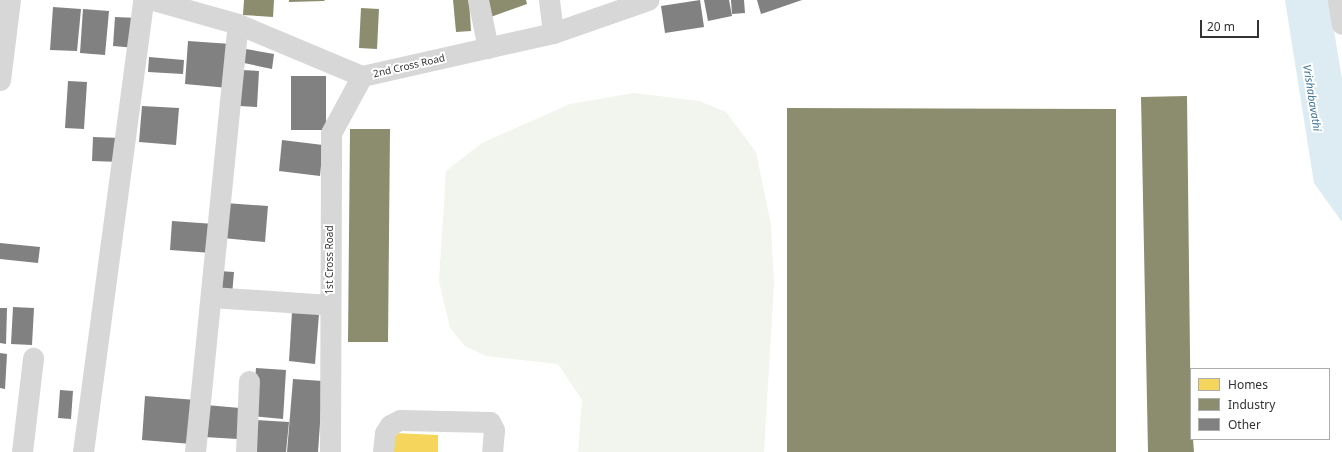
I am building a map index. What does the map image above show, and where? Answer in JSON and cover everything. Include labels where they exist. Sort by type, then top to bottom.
[{"type":"street","points":[[0,80],[10,0]]},
{"type":"street","points":[[83,452],[143,0]]},
{"type":"street","name":"2nd Cross Road","points":[[153,0],[238,24],[362,76],[553,33],[648,0]]},
{"type":"street","points":[[478,0],[488,48]]},
{"type":"street","points":[[549,0],[553,33]]},
{"type":"street","points":[[1338,0],[1342,24]]},
{"type":"street","points":[[195,452],[238,24]]},
{"type":"street","name":"1st Cross Road","points":[[330,452],[331,132],[362,76]]},
{"type":"street","points":[[211,297],[330,305]]},
{"type":"street","points":[[22,452],[33,358]]},
{"type":"street","points":[[246,452],[249,381]]},
{"type":"street","points":[[383,452],[385,433],[390,425],[400,420],[490,422],[494,430],[492,452]]},
{"type":"shaded area","points":[[634,93],[699,101],[726,112],[756,152],[771,225],[774,284],[764,452],[578,452],[582,400],[558,364],[486,356],[465,346],[450,328],[439,281],[446,171],[482,143],[570,104]]},
{"type":"water","name":"Vrishabavathi","points":[[1285,0],[1329,0],[1342,79],[1342,222],[1314,183]]},
{"type":"building: Homes","points":[[394,433],[438,435],[438,452],[393,452]]},
{"type":"building: Industry","points":[[244,0],[274,0],[273,17],[243,15]]},
{"type":"building: Industry","points":[[289,0],[325,0],[289,2]]},
{"type":"building: Industry","points":[[453,0],[469,0],[471,31],[456,32]]},
{"type":"building: Industry","points":[[482,0],[526,0],[527,4],[488,18]]},
{"type":"building: Industry","points":[[361,8],[379,9],[377,49],[359,48]]},
{"type":"building: Industry","points":[[1187,96],[1190,440],[1193,440],[1194,452],[1148,452],[1141,97]]},
{"type":"building: Industry","points":[[787,108],[1116,109],[1116,452],[787,452]]},
{"type":"building: Industry","points":[[350,129],[390,129],[388,342],[348,342]]},
{"type":"building: Other","points":[[700,0],[704,27],[665,33],[661,6]]},
{"type":"building: Other","points":[[704,0],[729,0],[732,16],[708,21]]},
{"type":"building: Other","points":[[731,0],[744,0],[745,13],[732,14]]},
{"type":"building: Other","points":[[757,0],[802,0],[761,14]]},
{"type":"building: Other","points":[[53,7],[81,9],[77,51],[50,50]]},
{"type":"building: Other","points":[[83,9],[109,11],[105,55],[80,53]]},
{"type":"building: Other","points":[[115,17],[138,18],[136,48],[113,46]]},
{"type":"building: Other","points":[[188,41],[231,44],[228,88],[185,84]]},
{"type":"building: Other","points":[[246,49],[274,54],[272,69],[244,63]]},
{"type":"building: Other","points":[[149,57],[184,60],[183,74],[148,72]]},
{"type":"building: Other","points":[[242,70],[259,71],[257,107],[240,106]]},
{"type":"building: Other","points":[[291,76],[326,76],[326,130],[291,130]]},
{"type":"building: Other","points":[[68,81],[87,82],[84,129],[65,128]]},
{"type":"building: Other","points":[[142,106],[179,108],[176,145],[139,142]]},
{"type":"building: Other","points":[[93,137],[121,138],[120,162],[92,161]]},
{"type":"building: Other","points":[[282,140],[323,145],[320,176],[279,171]]},
{"type":"building: Other","points":[[225,203],[268,206],[265,242],[223,238]]},
{"type":"building: Other","points":[[172,221],[214,224],[212,253],[170,250]]},
{"type":"building: Other","points":[[0,243],[40,247],[38,263],[0,259]]},
{"type":"building: Other","points":[[219,271],[234,272],[232,295],[217,294]]},
{"type":"building: Other","points":[[13,307],[34,308],[32,345],[11,344]]},
{"type":"building: Other","points":[[0,308],[7,308],[6,344],[0,343]]},
{"type":"building: Other","points":[[292,312],[319,314],[315,364],[289,361]]},
{"type":"building: Other","points":[[0,353],[7,354],[5,389],[0,388]]},
{"type":"building: Other","points":[[256,368],[286,370],[283,419],[252,416]]},
{"type":"building: Other","points":[[293,379],[323,381],[318,452],[287,452]]},
{"type":"building: Other","points":[[60,390],[73,391],[71,419],[58,418]]},
{"type":"building: Other","points":[[145,396],[196,400],[192,444],[142,440]]},
{"type":"building: Other","points":[[206,405],[240,408],[238,439],[204,437]]},
{"type":"building: Other","points":[[256,420],[289,422],[286,452],[254,452]]}]
